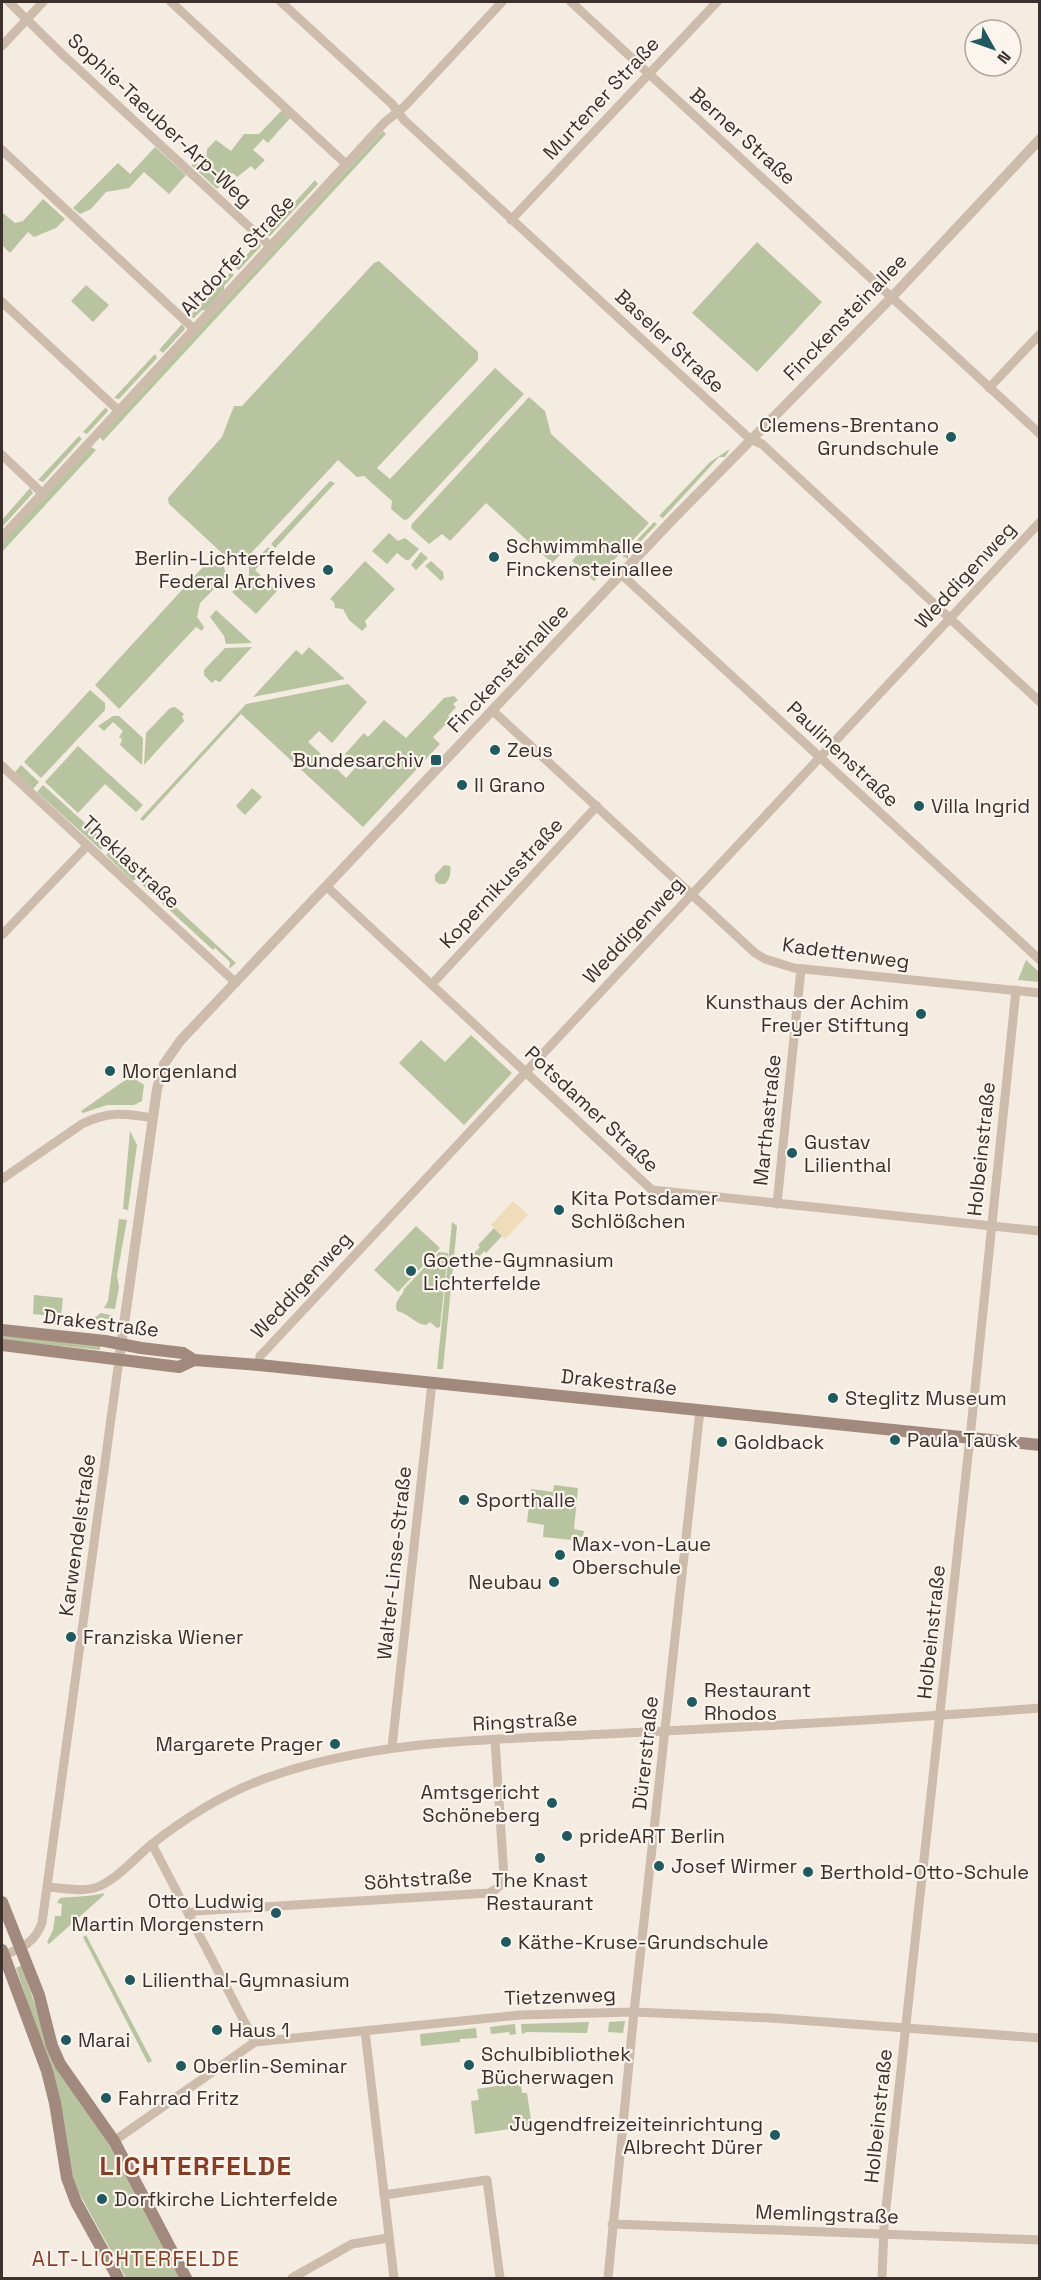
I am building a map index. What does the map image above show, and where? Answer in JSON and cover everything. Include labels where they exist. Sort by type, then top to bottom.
[{"type":"main road","name":"Drakestraße","points":[[2,1330],[183,1353],[194,1360],[1040,1445]]},
{"type":"main road","name":"Drakestraße","points":[[2,1345],[179,1367],[194,1360]]},
{"type":"main road","points":[[2,1902],[39,1995],[52,2046],[60,2064],[114,2141],[186,2278]]},
{"type":"main road","points":[[2,1954],[46,2071],[55,2103],[66,2174],[70,2186],[76,2202],[118,2278]]},
{"type":"street","name":"Sophie-Taeuber-Arp-Weg","points":[[9,2],[270,246]]},
{"type":"street","points":[[2,46],[43,2]]},
{"type":"street","points":[[171,2],[346,164]]},
{"type":"street","name":"Baseler Straße","points":[[282,2],[511,220],[750,439],[762,444],[1040,702]]},
{"type":"street","name":"Altdorfer Straße","points":[[2,537],[385,122],[398,113],[502,2]]},
{"type":"street","name":"Berner Straße","points":[[571,2],[1040,434]]},
{"type":"street","name":"Murtener Straße","points":[[511,220],[717,2]]},
{"type":"street","name":"Finckensteinallee","points":[[153,1118],[157,1089],[164,1064],[180,1041],[621,574],[750,439],[891,297],[1040,139]]},
{"type":"street","points":[[2,150],[194,329]]},
{"type":"street","points":[[2,302],[119,411]]},
{"type":"street","points":[[989,388],[1040,334]]},
{"type":"street","points":[[2,455],[42,493]]},
{"type":"street","name":"Weddigenweg","points":[[259,1365],[260,1356],[1040,522]]},
{"type":"street","name":"Paulinenstraße","points":[[621,574],[1040,960]]},
{"type":"street","name":"Kadettenweg","points":[[492,710],[756,953],[781,965],[801,969],[1040,993]]},
{"type":"street","name":"Theklastraße","points":[[2,766],[236,983]]},
{"type":"street","name":"Kopernikusstraße","points":[[432,984],[597,806]]},
{"type":"street","points":[[2,935],[87,846]]},
{"type":"street","name":"Potsdamer Straße","points":[[327,887],[652,1190],[1040,1231]]},
{"type":"street","name":"Marthastraße","points":[[777,1204],[801,969]]},
{"type":"street","name":"Holbeinstraße","points":[[882,2278],[883,2235],[970,1438],[1016,990]]},
{"type":"street","points":[[2,1177],[94,1118],[114,1113],[153,1118]]},
{"type":"street","name":"Karwendelstraße","points":[[21,1948],[38,1934],[48,1887],[153,1118]]},
{"type":"street","name":"Walter-Linse-Straße","points":[[392,1747],[432,1383]]},
{"type":"street","name":"Dürerstraße","points":[[608,2278],[634,2012],[700,1410]]},
{"type":"street","name":"Ringstraße","points":[[48,1887],[84,1889],[98,1886],[121,1873],[152,1844],[226,1797],[275,1774],[345,1755],[392,1747],[495,1740],[1040,1708]]},
{"type":"street","name":"Söhtstraße","points":[[190,1914],[195,1911],[489,1893],[496,1890],[504,1877],[495,1740]]},
{"type":"street","points":[[152,1844],[255,2042]]},
{"type":"street","points":[[2,1954],[21,1948]]},
{"type":"street","name":"Tietzenweg","points":[[114,2141],[255,2042],[520,2015],[634,2012],[906,2027],[1040,2038]]},
{"type":"street","points":[[365,2031],[394,2278]]},
{"type":"street","points":[[384,2195],[487,2180],[500,2278]]},
{"type":"street","name":"Memlingstraße","points":[[612,2224],[1040,2240]]},
{"type":"street","points":[[292,2278],[352,2244],[388,2238]]},
{"type":"green space","points":[[283,109],[292,116],[268,143],[263,139],[253,150],[265,160],[255,170],[251,166],[237,177],[233,173],[217,189],[191,165],[206,162],[207,149],[216,140],[231,151],[244,134],[259,134]]},
{"type":"green space","points":[[383,131],[386,134],[103,441],[100,437]]},
{"type":"green space","points":[[155,147],[186,175],[169,194],[144,172],[129,188],[106,192],[91,209],[80,214],[73,208],[118,163],[130,174]]},
{"type":"green space","points":[[315,180],[318,184],[270,236],[265,235]]},
{"type":"green space","points":[[43,199],[65,219],[56,228],[34,237],[28,232],[10,253],[2,245],[3,213],[15,223],[23,221]]},
{"type":"green space","points":[[259,241],[261,246],[239,270],[235,268]]},
{"type":"green space","points":[[757,242],[822,302],[757,372],[692,313]]},
{"type":"green space","points":[[379,261],[478,352],[478,360],[377,468],[390,479],[495,368],[524,394],[408,519],[404,520],[391,509],[392,501],[364,476],[357,477],[338,460],[240,565],[223,554],[169,504],[168,498],[222,437],[234,406],[242,406],[374,263]]},
{"type":"green space","points":[[231,272],[234,275],[206,310],[202,310],[194,318],[189,317]]},
{"type":"green space","points":[[86,285],[109,305],[93,322],[71,301]]},
{"type":"green space","points":[[182,324],[185,329],[163,353],[159,350]]},
{"type":"green space","points":[[155,354],[157,358],[119,399],[114,398]]},
{"type":"green space","points":[[529,397],[545,411],[551,434],[649,523],[594,581],[572,561],[578,554],[569,546],[552,563],[486,503],[450,541],[442,534],[429,544],[411,528],[412,524]]},
{"type":"green space","points":[[106,407],[108,411],[87,434],[83,432]]},
{"type":"green space","points":[[79,436],[82,439],[43,482],[38,480]]},
{"type":"green space","points":[[91,447],[96,450],[2,552],[2,543]]},
{"type":"green space","points":[[730,449],[725,457],[719,457],[663,518],[659,516],[710,462]]},
{"type":"green space","points":[[330,481],[335,483],[275,548],[271,544]]},
{"type":"green space","points":[[30,488],[33,493],[2,527],[2,520]]},
{"type":"green space","points":[[654,522],[657,524],[628,555],[628,559],[622,556]]},
{"type":"green space","points":[[389,533],[398,541],[405,538],[419,549],[409,560],[397,553],[387,564],[372,551]]},
{"type":"green space","points":[[268,547],[272,551],[255,570],[277,591],[256,614],[232,592],[249,575],[249,567]]},
{"type":"green space","points":[[421,552],[428,558],[416,570],[411,565]]},
{"type":"green space","points":[[213,556],[223,565],[227,576],[200,603],[197,617],[204,627],[202,631],[196,627],[119,709],[95,685]]},
{"type":"green space","points":[[365,561],[395,589],[365,621],[367,626],[362,631],[349,620],[343,609],[335,608],[334,602],[330,599]]},
{"type":"green space","points":[[431,561],[443,572],[444,578],[441,581],[425,566]]},
{"type":"green space","points":[[216,610],[252,643],[226,644],[224,636],[210,617]]},
{"type":"green space","points":[[252,647],[220,682],[215,680],[212,683],[204,675],[204,670],[225,648]]},
{"type":"green space","points":[[309,647],[345,679],[253,697],[296,650],[302,655]]},
{"type":"green space","points":[[348,684],[367,702],[332,743],[319,731],[308,742],[321,754],[319,761],[321,767],[328,769],[334,766],[346,778],[357,766],[345,754],[364,733],[368,737],[384,720],[406,738],[444,698],[454,696],[458,700],[453,704],[456,707],[448,716],[451,719],[433,737],[440,744],[363,827],[241,714],[143,821],[140,819],[246,704]]},
{"type":"green space","points":[[90,690],[105,703],[105,710],[41,778],[24,762]]},
{"type":"green space","points":[[175,707],[184,714],[182,716],[184,721],[144,765],[146,733],[170,708]]},
{"type":"green space","points":[[113,716],[119,716],[143,738],[142,765],[120,745],[122,739],[119,737],[123,731],[113,722],[104,731],[98,726]]},
{"type":"green space","points":[[78,746],[143,805],[136,812],[105,784],[78,813],[45,782]]},
{"type":"green space","points":[[21,765],[39,782],[33,789],[15,772]]},
{"type":"green space","points":[[43,785],[107,843],[101,850],[37,792]]},
{"type":"green space","points":[[252,788],[262,797],[245,815],[236,806]]},
{"type":"green space","points":[[112,848],[236,963],[229,969],[230,962],[215,948],[213,950],[136,879],[133,881],[106,855]]},
{"type":"green space","points":[[444,865],[450,866],[450,876],[445,884],[439,884],[435,881],[435,875]]},
{"type":"green space","points":[[1026,960],[1039,972],[1039,982],[1018,980]]},
{"type":"green space","points":[[471,1035],[512,1073],[464,1125],[399,1063],[421,1040],[445,1062]]},
{"type":"green space","points":[[131,1076],[144,1085],[142,1101],[134,1105],[107,1105],[83,1113],[81,1111]]},
{"type":"green space","points":[[130,1131],[137,1145],[128,1210],[123,1209]]},
{"type":"green space","points":[[119,1219],[127,1220],[117,1275],[119,1287],[115,1309],[104,1308],[108,1301]]},
{"type":"green space","points":[[452,1222],[457,1226],[443,1369],[437,1369]]},
{"type":"green space","points":[[416,1226],[440,1248],[398,1292],[374,1270]]},
{"type":"green space","points":[[494,1228],[502,1236],[478,1258],[473,1254]]},
{"type":"green space","points":[[439,1252],[448,1253],[440,1327],[437,1328],[430,1322],[426,1325],[418,1323],[397,1311],[396,1307],[404,1289]]},
{"type":"green space","points":[[34,1295],[63,1298],[61,1317],[33,1314]]},
{"type":"green space","points":[[101,1313],[114,1316],[113,1323],[102,1327],[76,1325],[89,1322]]},
{"type":"green space","points":[[2,1336],[100,1346],[100,1350],[2,1340]]},
{"type":"green space","points":[[554,1485],[578,1488],[574,1529],[584,1531],[583,1537],[573,1536],[572,1540],[543,1537],[544,1525],[527,1522],[531,1489],[553,1492]]},
{"type":"green space","points":[[103,1893],[104,1895],[49,1944],[47,1942],[53,1930],[55,1916],[61,1916],[62,1904],[57,1903],[60,1898]]},
{"type":"green space","points":[[86,1935],[152,2061],[148,2063],[83,1937]]},
{"type":"green space","points":[[22,1965],[38,2014],[181,2278],[126,2278],[74,2184],[56,2085],[16,1968]]},
{"type":"green space","points":[[625,2021],[623,2033],[608,2032],[609,2022]]},
{"type":"green space","points":[[589,2022],[587,2033],[527,2032],[522,2034],[521,2024]]},
{"type":"green space","points":[[515,2024],[516,2034],[510,2035],[509,2032],[491,2034],[490,2027]]},
{"type":"green space","points":[[476,2028],[477,2038],[421,2046],[420,2034]]},
{"type":"green space","points":[[521,2082],[522,2093],[527,2093],[532,2126],[475,2134],[471,2101],[479,2100],[477,2089]]},
{"type":"sand","points":[[513,1201],[528,1215],[505,1239],[491,1225]]},
{"type":"place","name":"Clemens-Brentano Grundschule","points":[[951,437]]},
{"type":"place","name":"Schwimmhalle Finckensteinallee","points":[[494,557]]},
{"type":"place","name":"Berlin-Lichterfelde Federal Archives","points":[[328,570]]},
{"type":"place","name":"Zeus","points":[[495,750]]},
{"type":"place","name":"Bundesarchiv","points":[[436,760]]},
{"type":"place","name":"Il Grano","points":[[462,785]]},
{"type":"place","name":"Villa Ingrid","points":[[919,806]]},
{"type":"place","name":"Kunsthaus der Achim Freyer Stiftung","points":[[921,1014]]},
{"type":"place","name":"Morgenland","points":[[110,1071]]},
{"type":"place","name":"Gustav Lilienthal","points":[[792,1153]]},
{"type":"place","name":"Kita Potsdamer Schlößchen","points":[[559,1210]]},
{"type":"place","name":"Goethe-Gymnasium Lichterfelde","points":[[411,1271]]},
{"type":"place","name":"Steglitz Museum","points":[[833,1398]]},
{"type":"place","name":"Paula Tausk","points":[[895,1440]]},
{"type":"place","name":"Goldback","points":[[722,1442]]},
{"type":"place","name":"Sporthalle","points":[[464,1500]]},
{"type":"place","name":"Max-von-Laue Oberschule","points":[[560,1555]]},
{"type":"place","name":"Neubau","points":[[554,1582]]},
{"type":"place","name":"Franziska Wiener","points":[[71,1637]]},
{"type":"place","name":"Restaurant Rhodos","points":[[692,1702]]},
{"type":"place","name":"Margarete Prager","points":[[335,1744]]},
{"type":"place","name":"Amtsgericht Schöneberg","points":[[552,1803]]},
{"type":"place","name":"prideART Berlin","points":[[567,1836]]},
{"type":"place","name":"The Knast Restaurant","points":[[540,1858]]},
{"type":"place","name":"Josef Wirmer","points":[[659,1866]]},
{"type":"place","name":"Berthold-Otto-Schule","points":[[808,1872]]},
{"type":"place","name":"Otto Ludwig Martin Morgenstern","points":[[276,1913]]},
{"type":"place","name":"Käthe-Kruse-Grundschule","points":[[506,1942]]},
{"type":"place","name":"Lilienthal-Gymnasium","points":[[130,1980]]},
{"type":"place","name":"Haus 1","points":[[217,2030]]},
{"type":"place","name":"Marai","points":[[66,2040]]},
{"type":"place","name":"Schulbibliothek Bücherwagen","points":[[469,2065]]},
{"type":"place","name":"Oberlin-Seminar","points":[[181,2066]]},
{"type":"place","name":"Fahrrad Fritz","points":[[106,2098]]},
{"type":"place","name":"Jugendfreizeiteinrichtung Albrecht Dürer","points":[[775,2135]]},
{"type":"place","name":"Dorfkirche Lichterfelde","points":[[102,2199]]},
{"type":"district","name":"LICHTERFELDE","points":[[196,2166]]},
{"type":"district","name":"ALT-LICHTERFELDE","points":[[136,2258]]}]
